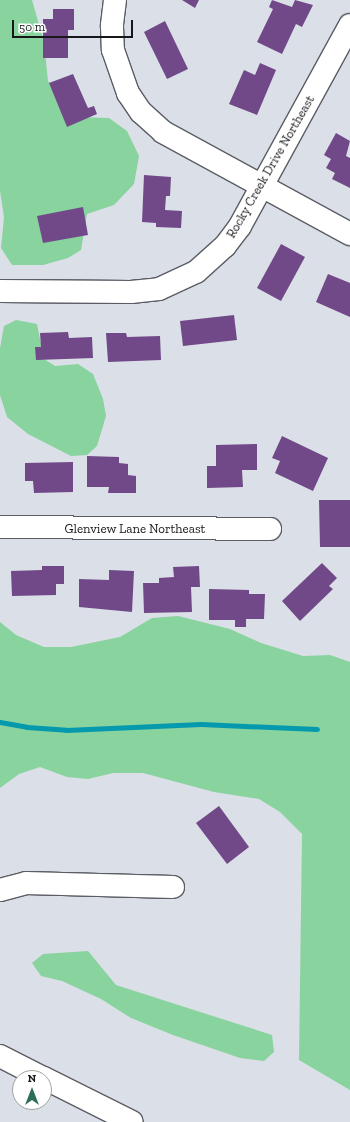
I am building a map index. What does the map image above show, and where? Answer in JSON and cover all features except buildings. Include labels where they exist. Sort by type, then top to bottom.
[{"type":"street","points":[[115,0],[112,26],[113,50],[128,93],[141,112],[163,132],[261,188],[350,234]]},
{"type":"street","name":"Rocky Creek Drive Northeast","points":[[0,291],[131,292],[159,289],[179,282],[207,263],[225,246],[261,188],[350,25]]},
{"type":"street","name":"Glenview Lane Northeast","points":[[0,527],[270,529]]},
{"type":"street","points":[[0,890],[26,883],[173,887]]},
{"type":"street","points":[[0,1056],[28,1070]]},
{"type":"street","points":[[52,1082],[132,1122]]},
{"type":"green space","points":[[0,0],[32,0],[44,42],[48,81],[76,117],[109,118],[127,131],[139,156],[134,184],[114,205],[87,214],[81,250],[68,258],[43,265],[12,265],[1,248],[4,217],[0,191]]},
{"type":"green space","points":[[16,320],[37,324],[44,359],[55,366],[78,364],[93,374],[103,399],[106,416],[97,446],[87,455],[71,456],[28,434],[7,417],[0,395],[0,348],[4,326]]},
{"type":"green space","points":[[178,616],[230,629],[261,643],[303,656],[330,655],[350,662],[350,1090],[299,1060],[302,834],[280,812],[259,799],[214,792],[143,773],[113,773],[88,779],[67,777],[40,767],[19,774],[0,788],[0,622],[16,635],[44,647],[71,647],[120,637],[152,618]]},
{"type":"green space","points":[[88,951],[116,985],[272,1035],[274,1052],[264,1061],[240,1058],[173,1035],[131,1018],[101,999],[62,981],[41,976],[32,963],[43,954]]},
{"type":"waterway","points":[[0,722],[27,727],[66,730],[201,724],[317,729]]}]
